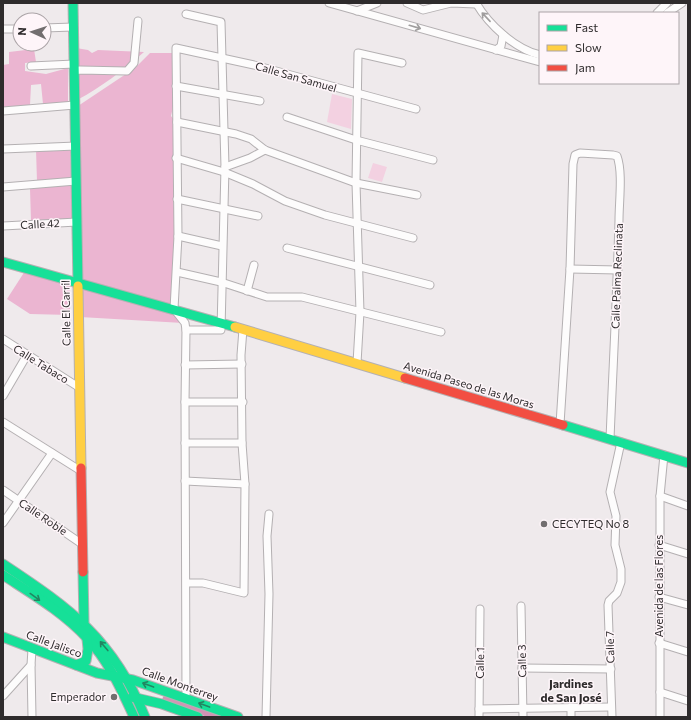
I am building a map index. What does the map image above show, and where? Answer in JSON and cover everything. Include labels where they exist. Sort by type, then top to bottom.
[{"type":"main road","name":"Calle El Carril","points":[[73,3],[84,622]]},
{"type":"main road","name":"Avenida Paseo de las Moras","points":[[3,262],[243,329],[688,463]]},
{"type":"main road","points":[[3,564],[48,594],[84,622],[107,650],[126,678],[144,716]]},
{"type":"main road","points":[[3,575],[60,615],[87,638],[114,676],[134,717]]},
{"type":"main road","name":"Calle Jalisco","points":[[3,637],[97,673],[114,676]]},
{"type":"main road","points":[[76,665],[86,661],[88,655],[87,638]]},
{"type":"main road","name":"Calle Jalisco","points":[[97,673],[124,694]]},
{"type":"main road","name":"Calle Monterrey","points":[[114,676],[126,678],[238,717]]},
{"type":"main road","points":[[162,704],[160,698],[162,694],[169,693]]},
{"type":"main road","points":[[124,694],[162,704],[198,717]]},
{"type":"main road","points":[[144,716],[146,705],[150,702]]},
{"type":"street","points":[[329,3],[539,62]]},
{"type":"street","points":[[357,11],[376,3],[378,16]]},
{"type":"street","points":[[408,3],[423,10],[451,3],[476,3],[503,35],[531,53],[539,55]]},
{"type":"street","points":[[658,12],[667,3]]},
{"type":"street","points":[[668,12],[682,3]]},
{"type":"street","points":[[186,14],[221,22],[224,170],[221,330],[186,330]]},
{"type":"street","points":[[31,66],[74,68],[80,70],[127,71],[134,63],[138,21]]},
{"type":"street","points":[[52,28],[73,27]]},
{"type":"street","points":[[496,50],[503,42],[503,35]]},
{"type":"street","name":"Calle San Samuel","points":[[176,86],[176,48],[222,57],[416,109]]},
{"type":"street","points":[[357,364],[360,312],[356,183],[356,94],[358,53],[402,62]]},
{"type":"street","points":[[186,698],[186,330],[185,323],[174,309],[178,236],[176,86],[223,96],[260,101]]},
{"type":"street","points":[[3,111],[75,105]]},
{"type":"street","points":[[288,117],[356,140],[433,160]]},
{"type":"street","points":[[177,122],[222,130],[251,139],[265,150],[356,183],[417,195]]},
{"type":"street","points":[[3,149],[76,146]]},
{"type":"street","points":[[224,170],[265,150]]},
{"type":"street","name":"Calle Palma Reclinata","points":[[570,269],[573,164],[575,155],[618,156],[618,270],[610,439]]},
{"type":"street","points":[[176,158],[224,170],[286,201],[325,215],[413,238]]},
{"type":"street","points":[[3,187],[76,181]]},
{"type":"street","points":[[177,199],[188,200],[258,216]]},
{"type":"street","name":"Calle 42","points":[[3,226],[77,222]]},
{"type":"street","points":[[178,236],[222,246]]},
{"type":"street","points":[[287,248],[358,268],[430,285]]},
{"type":"street","points":[[247,291],[254,264]]},
{"type":"street","points":[[560,424],[570,269],[618,270]]},
{"type":"street","points":[[177,272],[221,282],[267,297],[302,297],[441,332]]},
{"type":"street","points":[[187,583],[203,584],[244,593],[245,484],[242,443],[243,329]]},
{"type":"street","name":"Calle Tabaco","points":[[3,339],[80,388]]},
{"type":"street","points":[[3,396],[27,355]]},
{"type":"street","points":[[185,365],[242,364]]},
{"type":"street","points":[[185,402],[243,402]]},
{"type":"street","points":[[3,422],[81,471]]},
{"type":"street","name":"Calle 7","points":[[612,717],[609,601],[617,593],[621,582],[621,569],[615,545],[616,516],[610,492],[621,442]]},
{"type":"street","points":[[185,443],[242,443]]},
{"type":"street","points":[[3,523],[52,453]]},
{"type":"street","name":"Avenida de las Flores","points":[[660,717],[659,545],[660,496],[664,455]]},
{"type":"street","points":[[185,481],[245,484]]},
{"type":"street","name":"Calle Roble","points":[[3,490],[82,544]]},
{"type":"street","points":[[660,496],[688,506]]},
{"type":"street","points":[[266,717],[269,594],[267,536],[269,514]]},
{"type":"street","points":[[659,545],[688,554]]},
{"type":"street","points":[[659,596],[688,606]]},
{"type":"street","name":"Calle 3","points":[[521,606],[523,717]]},
{"type":"street","name":"Calle 1","points":[[479,717],[480,609]]},
{"type":"street","points":[[659,643],[688,652]]},
{"type":"street","points":[[32,649],[32,717]]},
{"type":"street","points":[[3,696],[31,665]]},
{"type":"street","points":[[522,668],[610,669]]},
{"type":"street","points":[[660,692],[688,701]]},
{"type":"street","points":[[571,707],[571,717]]},
{"type":"street","points":[[479,709],[611,707]]},
{"type":"shaded area","points":[[76,48],[88,50],[92,53],[98,50],[144,52],[112,78],[77,100]]},
{"type":"shaded area","points":[[9,52],[34,52],[36,62],[25,63],[25,71],[46,74],[68,68],[68,103],[43,104],[41,84],[31,85],[30,105],[3,108],[3,65],[9,64]]},
{"type":"shaded area","points":[[150,53],[174,53],[174,92],[171,116],[176,122],[175,189],[173,201],[175,216],[175,309],[79,282],[75,108],[135,68]]},
{"type":"shaded area","points":[[332,94],[352,99],[351,129],[327,122]]},
{"type":"shaded area","points":[[70,149],[71,179],[37,182],[36,150]]},
{"type":"shaded area","points":[[373,163],[387,167],[382,182],[368,178]]},
{"type":"shaded area","points":[[71,185],[72,221],[31,221],[30,188]]},
{"type":"shaded area","points":[[25,271],[70,286],[70,315],[30,314],[7,299]]},
{"type":"shaded area","points":[[79,286],[176,313],[183,323],[80,317]]},
{"type":"waterway","points":[[166,699],[218,717]]},
{"type":"traffic: fast","points":[[73,3],[78,286]]},
{"type":"traffic: fast","points":[[3,262],[235,327]]},
{"type":"traffic: fast","points":[[563,425],[688,463]]},
{"type":"traffic: fast","points":[[3,564],[49,596],[88,628],[104,646],[119,667],[145,717]]},
{"type":"traffic: fast","points":[[83,572],[84,622]]},
{"type":"traffic: fast","points":[[3,575],[58,612],[87,638],[108,665],[134,717]]},
{"type":"traffic: fast","points":[[3,637],[97,673],[133,680],[238,717]]},
{"type":"traffic: fast","points":[[76,665],[86,661],[88,649],[87,639]]},
{"type":"traffic: fast","points":[[132,697],[162,704],[198,717]]},
{"type":"traffic: slow","points":[[78,286],[81,468]]},
{"type":"traffic: slow","points":[[235,327],[405,378]]},
{"type":"traffic: jam","points":[[405,378],[563,425]]},
{"type":"traffic: jam","points":[[81,468],[83,572]]},
{"type":"place","name":"CECYTEQ No 8","points":[[544,524]]},
{"type":"place","name":"Emperador","points":[[114,697]]},
{"type":"district","name":"Jardines de San José","points":[[571,691]]}]
